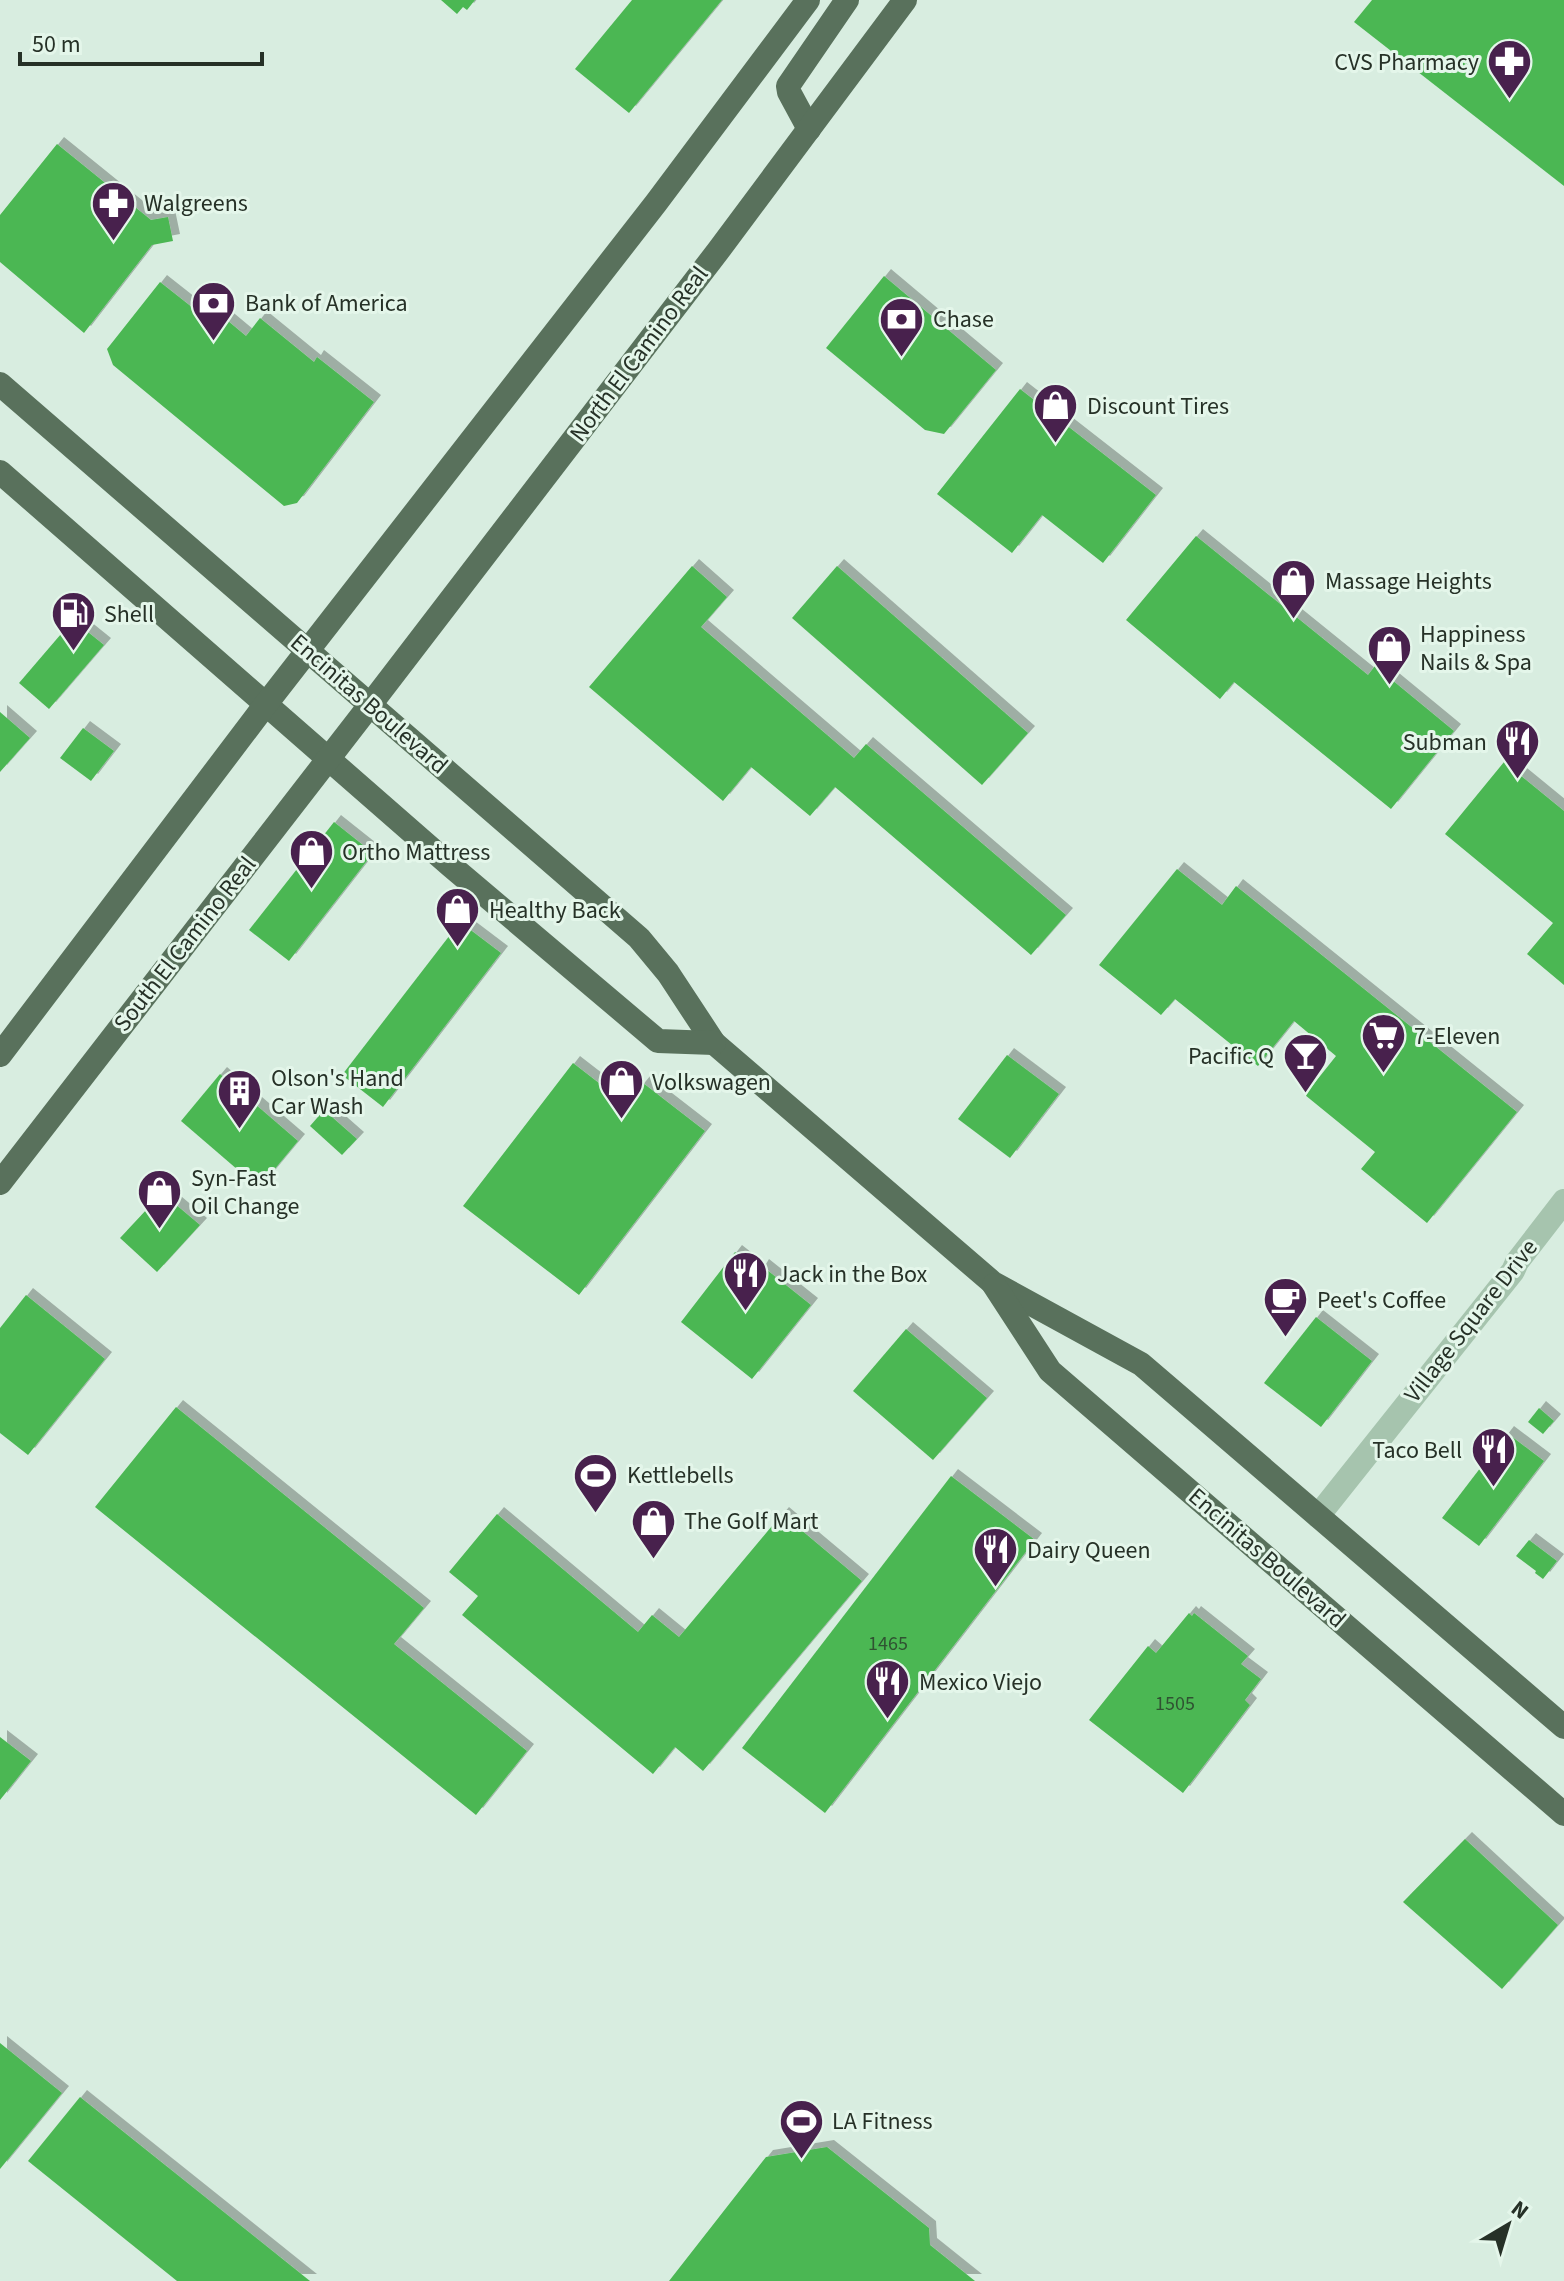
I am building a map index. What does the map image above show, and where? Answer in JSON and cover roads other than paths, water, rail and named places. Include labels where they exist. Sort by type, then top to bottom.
[{"type":"main road","points":[[0,1055],[266,704],[621,250],[808,0]]},
{"type":"main road","points":[[809,129],[788,86],[847,0]]},
{"type":"main road","name":"North El Camino Real","points":[[370,705],[718,251],[905,0]]},
{"type":"main road","name":"Encinitas Boulevard","points":[[0,384],[639,938],[668,973],[714,1043],[993,1283],[1141,1364],[1564,1727]]},
{"type":"main road","points":[[0,472],[451,866],[658,1041],[714,1043]]},
{"type":"main road","name":"South El Camino Real","points":[[0,1183],[370,705]]},
{"type":"main road","name":"Encinitas Boulevard","points":[[993,1283],[1050,1371],[1564,1814]]},
{"type":"street","name":"Village Square Drive","points":[[1318,1516],[1503,1284],[1564,1201]]},
{"type":"place","name":"CVS Pharmacy","points":[[1510,101]]},
{"type":"place","name":"Walgreens","points":[[113,242]]},
{"type":"place","name":"Bank of America","points":[[214,342]]},
{"type":"place","name":"Chase","points":[[902,358]]},
{"type":"place","name":"Discount Tires","points":[[1056,445]]},
{"type":"place","name":"Massage Heights","points":[[1294,620]]},
{"type":"place","name":"Shell","points":[[73,653]]},
{"type":"place","name":"Happiness Nails & Spa","points":[[1389,687]]},
{"type":"place","name":"Subman","points":[[1518,781]]},
{"type":"place","name":"Ortho Mattress","points":[[311,891]]},
{"type":"place","name":"Healthy Back","points":[[458,949]]},
{"type":"place","name":"7-Eleven","points":[[1383,1075]]},
{"type":"place","name":"Pacific Q","points":[[1305,1095]]},
{"type":"place","name":"Volkswagen","points":[[621,1121]]},
{"type":"place","name":"Olson's Hand Car Wash","points":[[240,1131]]},
{"type":"place","name":"Syn-Fast Oil Change","points":[[160,1231]]},
{"type":"place","name":"Jack in the Box","points":[[746,1313]]},
{"type":"place","name":"Peet's Coffee","points":[[1286,1339]]},
{"type":"place","name":"Taco Bell","points":[[1493,1489]]},
{"type":"place","name":"Kettlebells","points":[[596,1514]]},
{"type":"place","name":"The Golf Mart","points":[[653,1560]]},
{"type":"place","name":"Dairy Queen","points":[[996,1589]]},
{"type":"place","name":"Mexico Viejo","points":[[888,1721]]},
{"type":"place","name":"LA Fitness","points":[[801,2160]]}]
